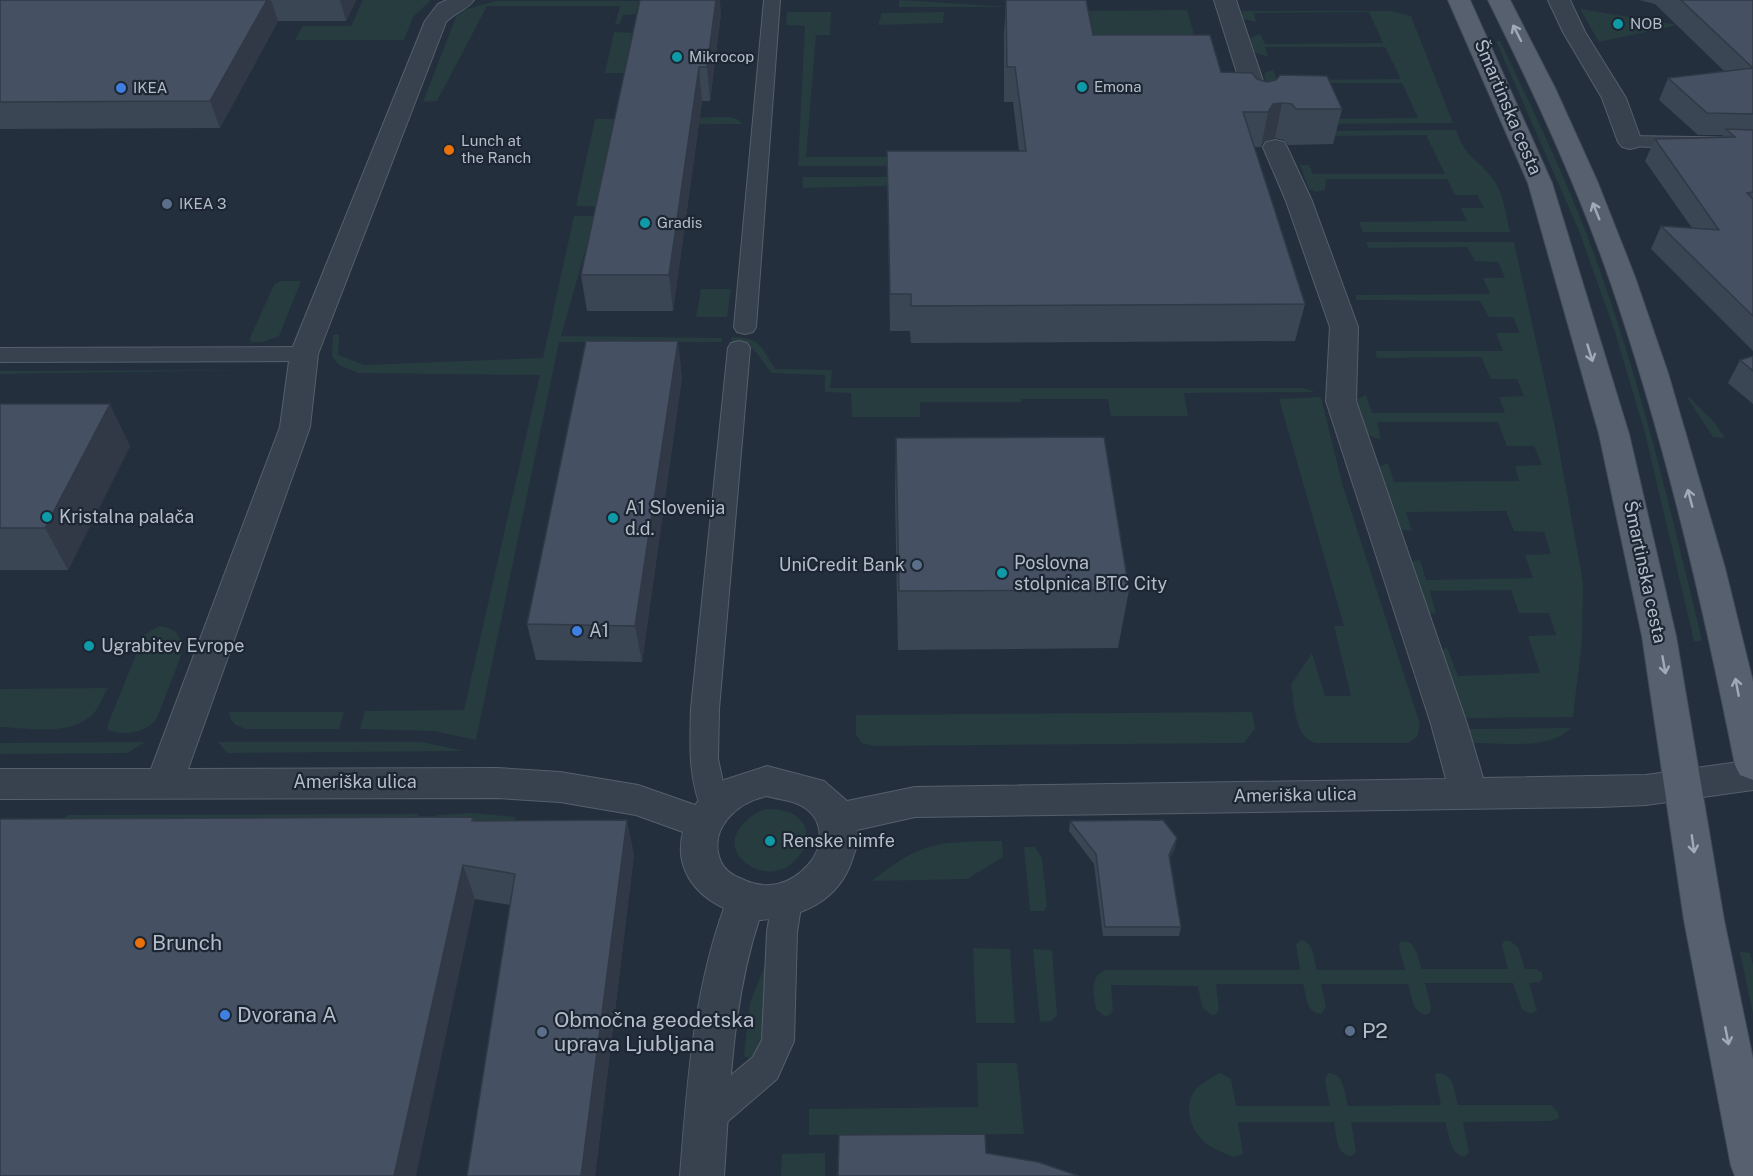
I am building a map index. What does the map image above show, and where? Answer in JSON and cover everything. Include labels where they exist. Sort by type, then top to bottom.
[{"type":"main road","name":"Šmartinska cesta","points":[[1459,0],[1540,183],[1614,434],[1659,636],[1704,920],[1753,1166]]},
{"type":"main road","name":"Šmartinska cesta","points":[[1499,0],[1532,62],[1562,128],[1618,265],[1641,331],[1665,405],[1699,532],[1732,660],[1753,765]]},
{"type":"street","points":[[1225,0],[1260,108]]},
{"type":"street","points":[[1559,0],[1574,33],[1614,98],[1630,142]]},
{"type":"street","points":[[164,783],[295,427],[304,354],[436,21],[456,3]]},
{"type":"street","points":[[1275,147],[1299,201],[1344,327],[1341,401],[1449,724],[1468,792]]},
{"type":"street","name":"Ameriška ulica","points":[[838,819],[915,802],[1468,792],[1600,792],[1684,786],[1753,776]]},
{"type":"street","points":[[767,781],[799,786],[826,804],[838,819],[841,844],[834,864],[823,879],[809,890],[786,901],[765,904],[746,901],[725,892],[708,879],[703,867],[699,848],[709,815],[731,793],[749,784],[767,781]]},
{"type":"street","name":"Ameriška ulica","points":[[0,784],[420,782],[560,787],[709,815]]},
{"type":"street","points":[[702,1176],[717,1018],[728,951],[746,901]]},
{"type":"lane","points":[[709,815],[704,759],[705,709],[742,338],[772,0]]},
{"type":"lane","points":[[1630,142],[1753,144]]},
{"type":"lane","points":[[0,355],[304,354]]},
{"type":"lane","points":[[707,1117],[765,1068],[778,1041],[782,932],[786,901]]},
{"type":"green space","points":[[363,0],[431,0],[413,17],[404,40],[295,40],[303,26],[351,26]]},
{"type":"green space","points":[[899,0],[1009,7],[899,7]]},
{"type":"green space","points":[[496,1],[639,1],[636,14],[623,15],[620,24],[615,24],[620,6],[487,6],[437,101],[423,102],[456,17],[467,9]]},
{"type":"green space","points":[[1580,9],[1678,25],[1599,42]]},
{"type":"green space","points":[[1187,10],[1204,69],[1089,72],[1078,11]]},
{"type":"green space","points":[[1242,11],[1391,11],[1411,16],[1453,123],[1325,124],[1323,119],[1418,118],[1402,83],[1278,83],[1267,88],[1264,73],[1273,70],[1277,80],[1401,79],[1385,47],[1265,47],[1268,57],[1254,52],[1250,38],[1260,34],[1265,44],[1383,43],[1369,12],[1254,13],[1256,22],[1243,19]]},
{"type":"green space","points":[[787,12],[831,12],[830,35],[816,35],[806,157],[926,157],[922,166],[798,166],[805,26],[786,25]]},
{"type":"green space","points":[[944,12],[943,23],[878,25],[882,13]]},
{"type":"green space","points":[[614,32],[632,33],[624,73],[605,73]]},
{"type":"green space","points":[[1496,41],[1500,41],[1550,147],[1578,211],[1604,283],[1651,435],[1702,641],[1694,641],[1645,433],[1614,329],[1579,231]]},
{"type":"green space","points":[[731,117],[742,124],[624,125],[608,207],[576,206],[595,119]]},
{"type":"green space","points":[[1456,130],[1468,153],[1495,182],[1503,200],[1510,232],[1363,232],[1359,222],[1467,221],[1461,208],[1484,208],[1477,195],[1455,195],[1447,179],[1326,179],[1325,190],[1316,192],[1309,189],[1300,165],[1309,165],[1313,174],[1445,174],[1426,135],[1329,136],[1328,131]]},
{"type":"green space","points":[[802,177],[1242,177],[803,188]]},
{"type":"green space","points":[[574,216],[595,216],[561,336],[722,338],[722,342],[559,342],[476,740],[434,731],[360,729],[365,711],[464,710],[540,375],[359,373],[339,365],[332,356],[333,335],[339,334],[338,355],[364,365],[543,358]]},
{"type":"green space","points":[[1366,242],[1514,242],[1555,427],[1583,582],[1582,640],[1573,717],[1461,718],[1437,651],[1447,648],[1458,676],[1540,673],[1528,636],[1556,635],[1549,613],[1519,613],[1511,590],[1430,591],[1436,614],[1426,613],[1411,565],[1413,561],[1420,560],[1426,580],[1533,578],[1525,555],[1551,554],[1544,532],[1514,531],[1506,511],[1406,512],[1412,531],[1398,529],[1378,467],[1388,463],[1394,482],[1519,481],[1515,466],[1542,465],[1534,446],[1507,446],[1498,422],[1377,422],[1381,439],[1364,430],[1358,413],[1357,399],[1366,395],[1372,413],[1505,413],[1499,397],[1524,396],[1517,379],[1491,379],[1481,357],[1377,358],[1375,351],[1503,351],[1496,333],[1520,333],[1513,317],[1489,317],[1480,301],[1357,300],[1355,295],[1490,294],[1483,278],[1505,278],[1498,262],[1475,261],[1467,247],[1369,248]]},
{"type":"green space","points":[[280,281],[301,281],[279,336],[263,342],[252,342],[249,340],[274,285]]},
{"type":"green space","points":[[701,289],[731,289],[727,317],[696,317]]},
{"type":"green space","points":[[732,337],[755,342],[763,349],[775,369],[832,370],[830,388],[1303,388],[1315,392],[1184,393],[1188,416],[1111,416],[1108,399],[1021,399],[1021,402],[920,402],[920,417],[852,417],[851,393],[825,392],[825,375],[771,373],[751,348],[732,342]]},
{"type":"green space","points":[[251,370],[0,374],[0,371]]},
{"type":"green space","points":[[1321,397],[1342,483],[1420,724],[1417,737],[1408,743],[1315,743],[1308,740],[1299,727],[1291,685],[1312,653],[1325,696],[1351,696],[1334,626],[1344,626],[1279,399]]},
{"type":"green space","points":[[1687,397],[1715,423],[1725,438],[1713,437]]},
{"type":"green space","points":[[159,626],[171,629],[178,635],[181,656],[157,718],[147,727],[135,732],[121,733],[108,730],[108,724],[144,635]]},
{"type":"green space","points":[[108,688],[97,709],[77,724],[52,729],[0,727],[0,689]]},
{"type":"green space","points":[[229,712],[344,712],[339,729],[247,729],[235,724]]},
{"type":"green space","points":[[1252,712],[1255,729],[1244,743],[875,746],[862,743],[856,735],[856,715]]},
{"type":"green space","points":[[1571,728],[1551,740],[1526,744],[1475,743],[1464,729]]},
{"type":"green space","points":[[145,742],[128,753],[0,754],[0,743]]},
{"type":"green space","points":[[218,742],[422,742],[464,751],[227,753]]},
{"type":"green space","points":[[766,809],[789,812],[802,822],[806,835],[803,849],[794,861],[781,870],[765,871],[747,864],[735,848],[737,832],[742,824]]},
{"type":"green space","points":[[471,813],[516,817],[514,822],[434,826],[437,815]]},
{"type":"green space","points":[[419,814],[415,826],[53,826],[69,815]]},
{"type":"green space","points":[[1002,841],[1003,857],[967,879],[872,881],[905,858],[933,846],[947,843]]},
{"type":"green space","points":[[1024,847],[1035,847],[1042,858],[1047,906],[1044,911],[1030,911]]},
{"type":"green space","points":[[1301,940],[1309,944],[1317,970],[1405,970],[1399,947],[1400,942],[1405,941],[1413,945],[1422,969],[1508,969],[1502,945],[1504,941],[1510,941],[1518,947],[1525,969],[1536,969],[1542,973],[1543,978],[1540,982],[1529,983],[1537,1011],[1531,1014],[1522,1009],[1513,983],[1425,983],[1431,1007],[1430,1013],[1425,1015],[1417,1010],[1408,984],[1321,984],[1326,1007],[1321,1014],[1309,1007],[1303,984],[1216,984],[1219,1009],[1216,1014],[1211,1015],[1202,1007],[1198,986],[1111,985],[1113,1010],[1110,1015],[1104,1016],[1096,1009],[1094,981],[1100,973],[1106,970],[1300,970],[1296,944]]},
{"type":"green space","points":[[973,948],[1010,949],[1015,1023],[976,1023]]},
{"type":"green space","points":[[1033,949],[1052,950],[1057,1015],[1051,1021],[1040,1022]]},
{"type":"green space","points":[[1740,952],[1750,953],[1753,965],[1753,1014]]},
{"type":"green space","points":[[767,960],[763,1027],[756,1051],[751,1059],[744,1056],[750,1003]]},
{"type":"green space","points":[[977,1063],[1017,1063],[1024,1134],[809,1135],[809,1109],[978,1107]]},
{"type":"green space","points":[[1220,1073],[1231,1079],[1236,1106],[1330,1106],[1325,1080],[1328,1073],[1338,1076],[1341,1080],[1348,1106],[1441,1105],[1435,1075],[1438,1073],[1444,1074],[1451,1081],[1458,1105],[1551,1105],[1558,1112],[1559,1118],[1550,1121],[1463,1122],[1469,1152],[1464,1157],[1455,1152],[1445,1122],[1351,1122],[1356,1152],[1351,1156],[1339,1148],[1334,1122],[1238,1122],[1243,1154],[1234,1157],[1214,1149],[1202,1140],[1190,1119],[1190,1103],[1196,1089]]},
{"type":"green space","points":[[825,1153],[825,1176],[781,1176],[782,1154]]},
{"type":"building","name":"IKEA","points":[[0,0],[267,0],[210,101],[0,102]]},
{"type":"building","points":[[640,0],[716,0],[707,67],[699,67],[669,275],[581,275]]},
{"type":"building","points":[[1006,0],[1086,0],[1093,35],[1210,35],[1221,72],[1252,73],[1257,79],[1267,82],[1276,80],[1280,75],[1327,76],[1342,109],[1296,109],[1292,104],[1282,103],[1273,104],[1268,112],[1243,112],[1305,304],[911,306],[911,294],[890,294],[887,151],[1026,151],[1015,67],[1007,67]]},
{"type":"building","points":[[1681,0],[1753,0],[1753,68]]},
{"type":"building","points":[[1753,68],[1753,114],[1707,113],[1668,78]]},
{"type":"building","points":[[1726,129],[1753,130],[1753,192],[1747,193],[1753,199],[1753,316],[1661,226],[1719,230],[1655,139],[1735,137]]},
{"type":"building","name":"A1 Slovenija d.d.","points":[[586,341],[678,341],[635,626],[527,624]]},
{"type":"building","points":[[1753,356],[1753,371],[1740,360]]},
{"type":"building","points":[[0,404],[110,404],[45,528],[0,528]]},
{"type":"building","points":[[1104,437],[1129,590],[899,591],[896,438]]},
{"type":"building","name":"Dvorana A","points":[[473,817],[472,821],[627,820],[581,1176],[467,1176],[515,874],[463,865],[394,1176],[0,1176],[0,819]]},
{"type":"building","points":[[1163,820],[1177,838],[1169,855],[1181,927],[1105,927],[1096,854],[1070,821]]},
{"type":"building","points":[[985,1134],[986,1153],[1038,1162],[1079,1176],[838,1176],[839,1135]]},
{"type":"place","name":"NOB","points":[[1618,24]]},
{"type":"place","name":"Mikrocop","points":[[677,57]]},
{"type":"place","name":"Emona","points":[[1082,87]]},
{"type":"place","name":"IKEA","points":[[121,88]]},
{"type":"place","name":"Lunch at the Ranch","points":[[449,150]]},
{"type":"place","name":"IKEA 3","points":[[167,204]]},
{"type":"place","name":"Gradis","points":[[645,223]]},
{"type":"place","name":"Kristalna palača","points":[[47,517]]},
{"type":"place","name":"A1 Slovenija d.d.","points":[[613,518]]},
{"type":"place","name":"UniCredit Bank","points":[[917,565]]},
{"type":"place","name":"Poslovna stolpnica BTC City","points":[[1002,573]]},
{"type":"place","name":"A1","points":[[577,631]]},
{"type":"place","name":"Ugrabitev Evrope","points":[[89,646]]},
{"type":"place","name":"Renske nimfe","points":[[770,841]]},
{"type":"place","name":"Brunch","points":[[140,943]]},
{"type":"place","name":"Dvorana A","points":[[225,1015]]},
{"type":"place","name":"P2","points":[[1350,1031]]},
{"type":"place","name":"Območna geodetska uprava Ljubljana","points":[[542,1032]]}]
